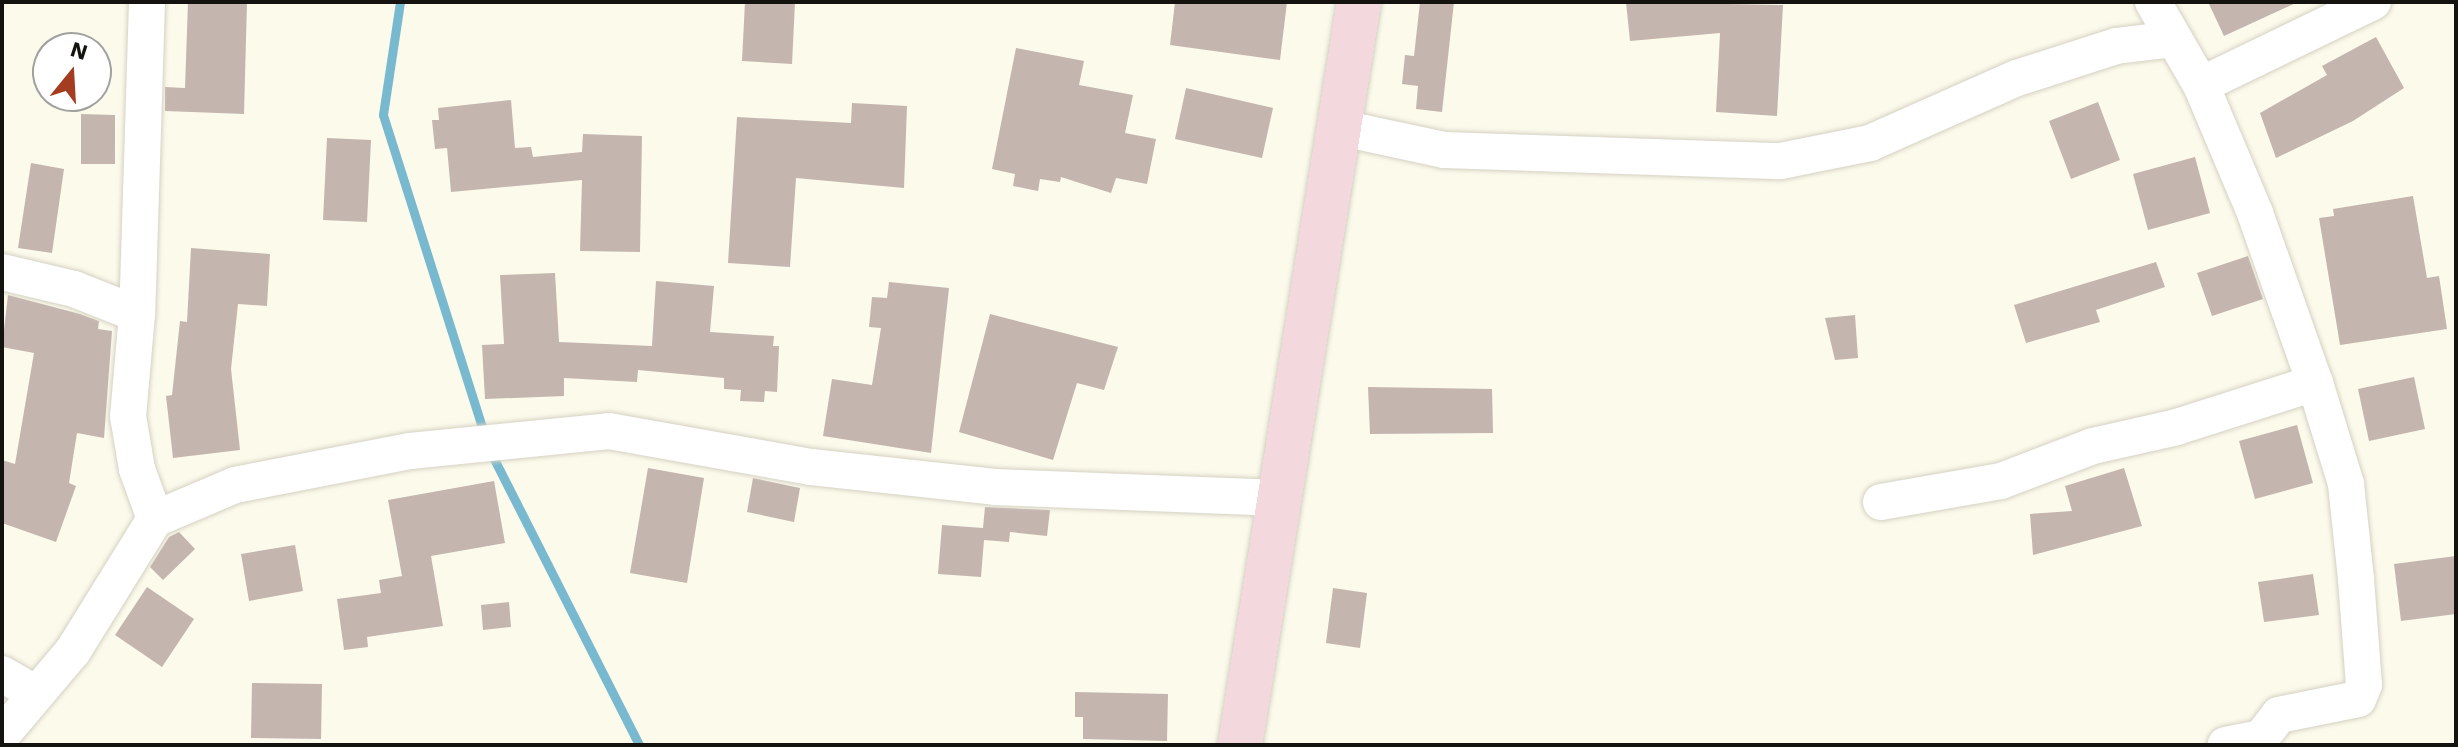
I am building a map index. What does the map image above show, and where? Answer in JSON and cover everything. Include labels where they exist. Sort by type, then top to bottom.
[{"type":"main road","points":[[1240,745],[1359,2]]},
{"type":"street","points":[[147,2],[137,314],[128,416],[137,469],[155,519]]},
{"type":"street","points":[[2153,2],[2201,85],[2255,213],[2315,383],[2346,484],[2364,685],[2358,699],[2279,715],[2261,738],[2226,745]]},
{"type":"street","points":[[2201,85],[2373,2]]},
{"type":"street","points":[[1337,127],[1444,150],[1644,152],[1781,161],[1870,143],[2017,78],[2116,46],[2173,39]]},
{"type":"street","points":[[2,272],[74,289],[137,314]]},
{"type":"street","points":[[1881,502],[2001,481],[2093,446],[2177,427],[2315,383]]},
{"type":"street","points":[[2,735],[73,651],[155,519],[235,485],[337,465],[424,449],[609,431],[811,467],[995,487],[1280,498]]},
{"type":"street","points":[[2,674],[35,693]]},
{"type":"building","points":[[188,2],[247,2],[244,114],[165,111],[165,87],[185,88]]},
{"type":"building","points":[[745,2],[795,2],[792,64],[742,61]]},
{"type":"building","points":[[1175,2],[1287,2],[1280,60],[1170,45]]},
{"type":"building","points":[[1420,2],[1454,2],[1442,112],[1416,109],[1418,86],[1402,84],[1405,55],[1414,56]]},
{"type":"building","points":[[1626,2],[1783,5],[1777,116],[1716,112],[1720,33],[1630,41]]},
{"type":"building","points":[[2208,2],[2298,2],[2224,36]]},
{"type":"building","points":[[2376,37],[2404,88],[2353,121],[2276,158],[2260,113],[2327,75],[2322,66]]},
{"type":"building","points":[[1016,48],[1084,61],[1079,85],[1133,95],[1125,133],[1156,139],[1147,184],[1116,178],[1111,193],[1061,177],[1060,182],[1040,179],[1038,191],[1013,186],[1015,174],[992,169]]},
{"type":"building","points":[[1186,88],[1273,108],[1262,158],[1175,139]]},
{"type":"building","points":[[511,100],[515,148],[531,147],[533,157],[582,152],[583,134],[642,136],[640,252],[580,251],[582,180],[451,192],[447,148],[435,149],[432,120],[439,120],[438,108]]},
{"type":"building","points":[[2098,102],[2120,160],[2071,179],[2049,121]]},
{"type":"building","points":[[852,103],[907,106],[904,188],[796,178],[790,267],[728,263],[737,117],[851,123]]},
{"type":"building","points":[[81,114],[115,115],[115,164],[81,164]]},
{"type":"building","points":[[327,138],[371,140],[367,222],[323,220]]},
{"type":"building","points":[[2195,157],[2210,213],[2148,230],[2133,174]]},
{"type":"building","points":[[31,163],[64,169],[52,253],[18,248]]},
{"type":"building","points":[[2413,196],[2427,278],[2439,276],[2447,329],[2340,345],[2319,218],[2334,216],[2333,209]]},
{"type":"building","points":[[191,248],[270,254],[267,306],[238,304],[231,369],[240,450],[173,458],[166,396],[172,395],[180,321],[187,322]]},
{"type":"building","points":[[2248,256],[2263,299],[2212,316],[2197,273]]},
{"type":"building","points":[[2156,262],[2165,287],[2096,310],[2100,322],[2026,343],[2014,305]]},
{"type":"building","points":[[555,273],[559,342],[652,346],[656,281],[714,286],[710,332],[774,336],[773,346],[779,346],[777,392],[765,391],[764,402],[740,401],[741,390],[724,389],[724,378],[638,370],[637,382],[564,378],[564,396],[485,399],[482,345],[504,344],[500,275]]},
{"type":"building","points":[[889,282],[949,288],[931,453],[823,436],[832,379],[872,385],[881,328],[869,327],[872,297],[887,298]]},
{"type":"building","points":[[8,295],[80,314],[99,321],[98,329],[112,331],[104,438],[77,433],[69,483],[76,486],[56,542],[2,523],[2,460],[15,464],[34,353],[2,347]]},
{"type":"building","points":[[990,314],[1118,347],[1104,390],[1077,383],[1053,460],[959,432]]},
{"type":"building","points":[[1855,315],[1858,358],[1835,360],[1825,318]]},
{"type":"building","points":[[2414,377],[2425,429],[2369,441],[2358,389]]},
{"type":"building","points":[[1368,387],[1492,389],[1493,433],[1370,434]]},
{"type":"building","points":[[2297,425],[2313,483],[2255,499],[2239,441]]},
{"type":"building","points":[[648,468],[704,478],[687,583],[630,573]]},
{"type":"building","points":[[2124,468],[2142,526],[2033,555],[2030,514],[2072,511],[2065,486]]},
{"type":"building","points":[[753,478],[800,488],[794,522],[747,512]]},
{"type":"building","points":[[494,481],[505,543],[431,556],[443,626],[367,637],[368,647],[344,650],[337,599],[381,593],[379,580],[402,576],[388,500]]},
{"type":"building","points":[[985,507],[1050,510],[1047,536],[1010,532],[1009,542],[984,540],[981,577],[938,574],[942,525],[983,528]]},
{"type":"building","points":[[179,532],[195,549],[163,580],[150,567],[169,537]]},
{"type":"building","points":[[295,545],[303,591],[249,601],[241,554]]},
{"type":"building","points":[[2456,556],[2456,614],[2401,621],[2394,564]]},
{"type":"building","points":[[2313,574],[2319,615],[2264,622],[2258,582]]},
{"type":"building","points":[[147,587],[194,619],[162,667],[115,635]]},
{"type":"building","points":[[1333,588],[1367,593],[1360,648],[1326,643]]},
{"type":"building","points":[[509,602],[511,627],[483,630],[481,605]]},
{"type":"building","points":[[252,683],[322,684],[321,739],[251,738]]},
{"type":"building","points":[[1075,692],[1168,694],[1167,741],[1083,739],[1083,717],[1075,717]]},
{"type":"waterway","points":[[400,2],[383,115],[485,437]]},
{"type":"waterway","points":[[490,451],[639,745]]}]
